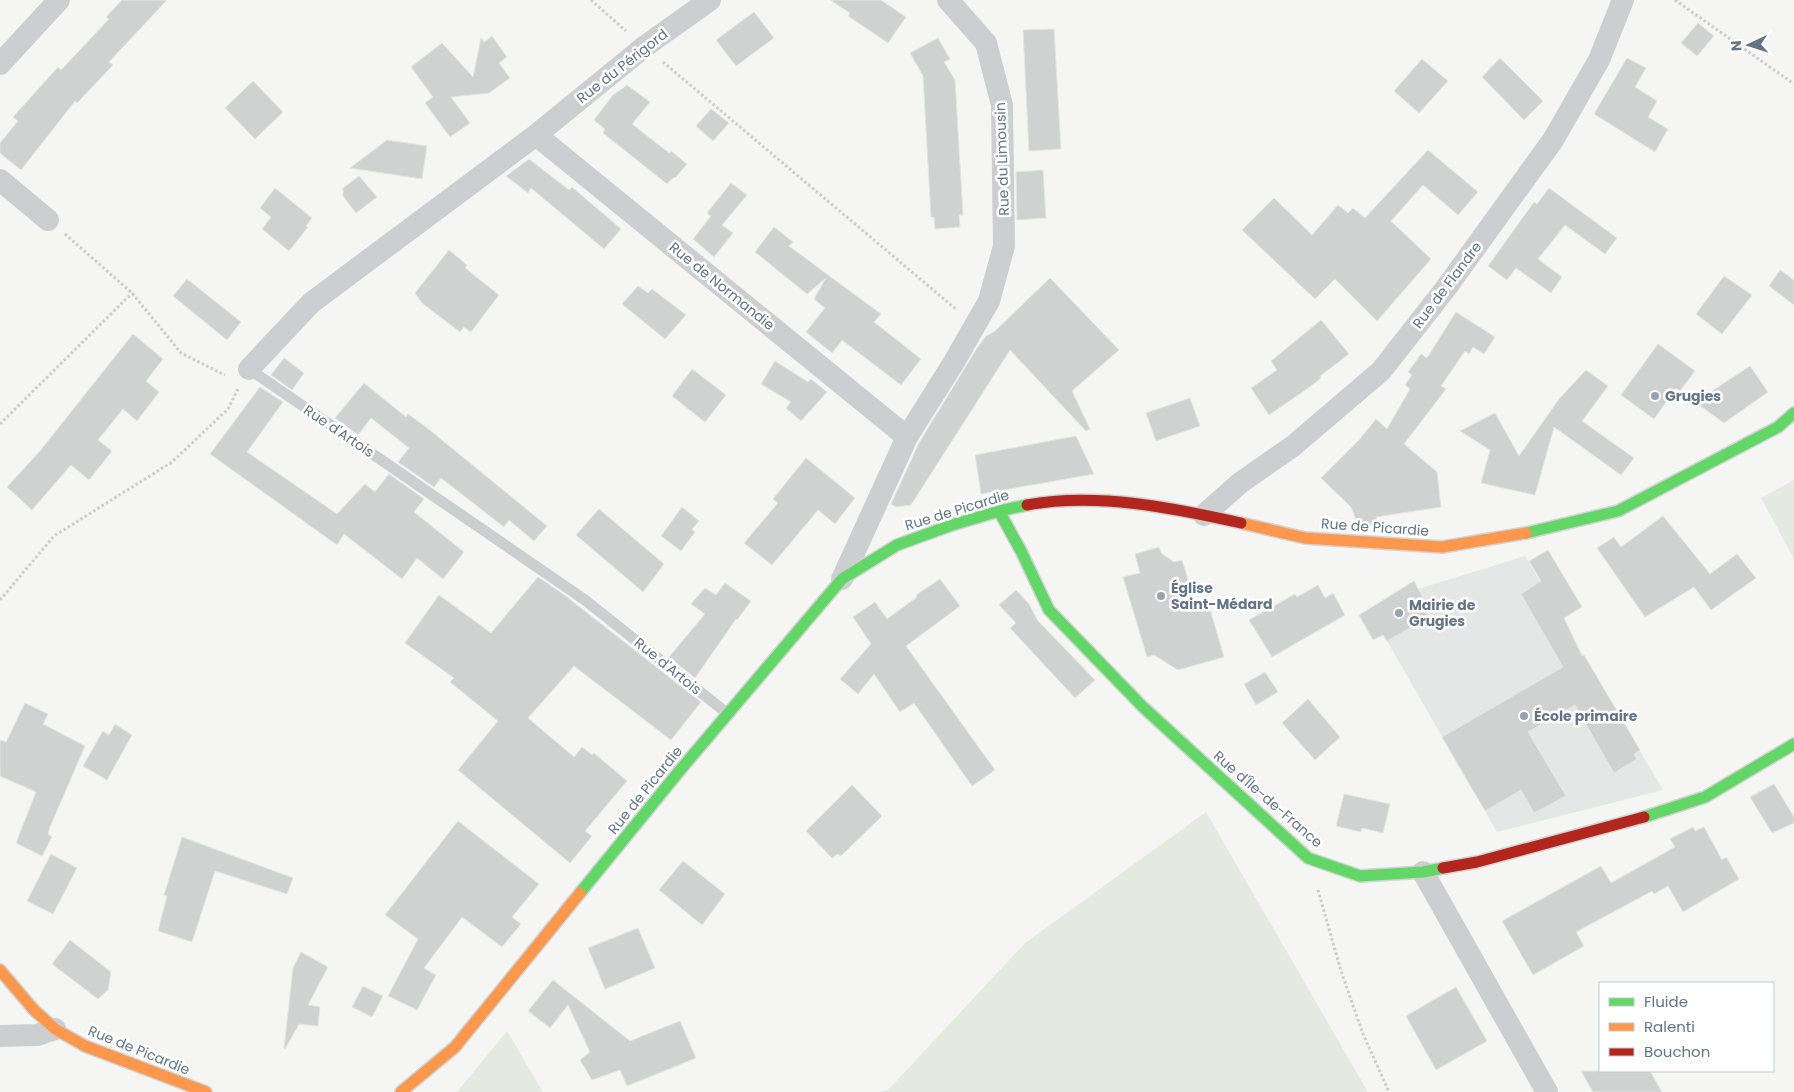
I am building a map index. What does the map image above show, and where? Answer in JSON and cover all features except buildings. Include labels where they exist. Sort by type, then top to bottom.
[{"type":"street","points":[[0,64],[59,0]]},
{"type":"street","name":"Rue du Périgord","points":[[536,135],[644,46],[710,0]]},
{"type":"street","name":"Rue du Limousin","points":[[842,579],[907,437],[989,301],[1004,246],[1002,105],[986,43],[948,0]]},
{"type":"street","name":"Rue de Flandre","points":[[1204,515],[1240,483],[1293,446],[1380,370],[1446,288],[1553,140],[1599,60],[1623,0]]},
{"type":"street","points":[[245,376],[311,303],[536,135]]},
{"type":"street","name":"Rue de Normandie","points":[[536,135],[907,437]]},
{"type":"street","points":[[0,180],[48,220]]},
{"type":"street","name":"Rue de Picardie","points":[[401,1092],[455,1047],[681,769],[842,579],[897,545],[952,525],[999,511],[1039,503],[1087,501],[1138,503],[1204,515],[1305,538],[1442,547],[1534,532],[1618,511],[1778,427],[1794,414]]},
{"type":"street","name":"Rue d'Île-de-France","points":[[999,511],[1021,551],[1049,610],[1143,707],[1308,858],[1360,876],[1423,872],[1477,862],[1646,816],[1705,797],[1786,751],[1794,744]]},
{"type":"street","points":[[1423,872],[1546,1092]]},
{"type":"street","name":"Rue de Picardie","points":[[0,970],[34,1010],[56,1029],[85,1046],[206,1092]]},
{"type":"street","points":[[0,1036],[37,1035],[56,1029]]},
{"type":"lane","name":"Rue d'Artois","points":[[245,376],[585,600],[728,714]]},
{"type":"path","points":[[591,0],[975,326]]},
{"type":"path","points":[[1674,0],[1794,84]]},
{"type":"path","points":[[0,600],[54,536],[172,462],[228,409],[245,376],[181,353],[132,293],[48,220]]},
{"type":"path","points":[[0,424],[132,293]]},
{"type":"path","points":[[1308,858],[1341,971],[1363,1034],[1390,1092]]},
{"type":"shaded area","points":[[1794,480],[1794,559],[1761,498]]},
{"type":"shaded area","name":"École primaire","points":[[1525,556],[1663,790],[1497,832],[1387,641],[1428,617],[1421,603],[1423,598],[1418,589]]},
{"type":"shaded area","points":[[1206,812],[1368,1092],[880,1092],[888,1090],[1025,943]]},
{"type":"shaded area","points":[[507,1031],[543,1092],[457,1092]]},
{"type":"traffic: fast","points":[[1526,533],[1618,511],[1778,427],[1794,413]]},
{"type":"traffic: fast","points":[[580,893],[681,769],[842,579],[897,545],[952,525],[1027,505]]},
{"type":"traffic: fast","points":[[999,511],[1021,551],[1049,610],[1143,707],[1308,858],[1360,876],[1423,872],[1443,868]]},
{"type":"traffic: fast","points":[[1644,817],[1705,797],[1794,744]]},
{"type":"traffic: slow","points":[[1241,523],[1305,538],[1442,547],[1526,533]]},
{"type":"traffic: slow","points":[[401,1092],[455,1047],[580,893]]},
{"type":"traffic: slow","points":[[0,970],[34,1010],[55,1029],[85,1046],[206,1092]]},
{"type":"traffic: jam","points":[[1027,505],[1053,501],[1107,501],[1162,507],[1241,523]]},
{"type":"traffic: jam","points":[[1443,868],[1477,862],[1644,817]]},
{"type":"place","name":"Grugies","points":[[1655,396]]},
{"type":"place","name":"Église Saint-Médard","points":[[1161,596]]},
{"type":"place","name":"Mairie de Grugies","points":[[1399,613]]},
{"type":"place","name":"École primaire","points":[[1524,716]]}]
